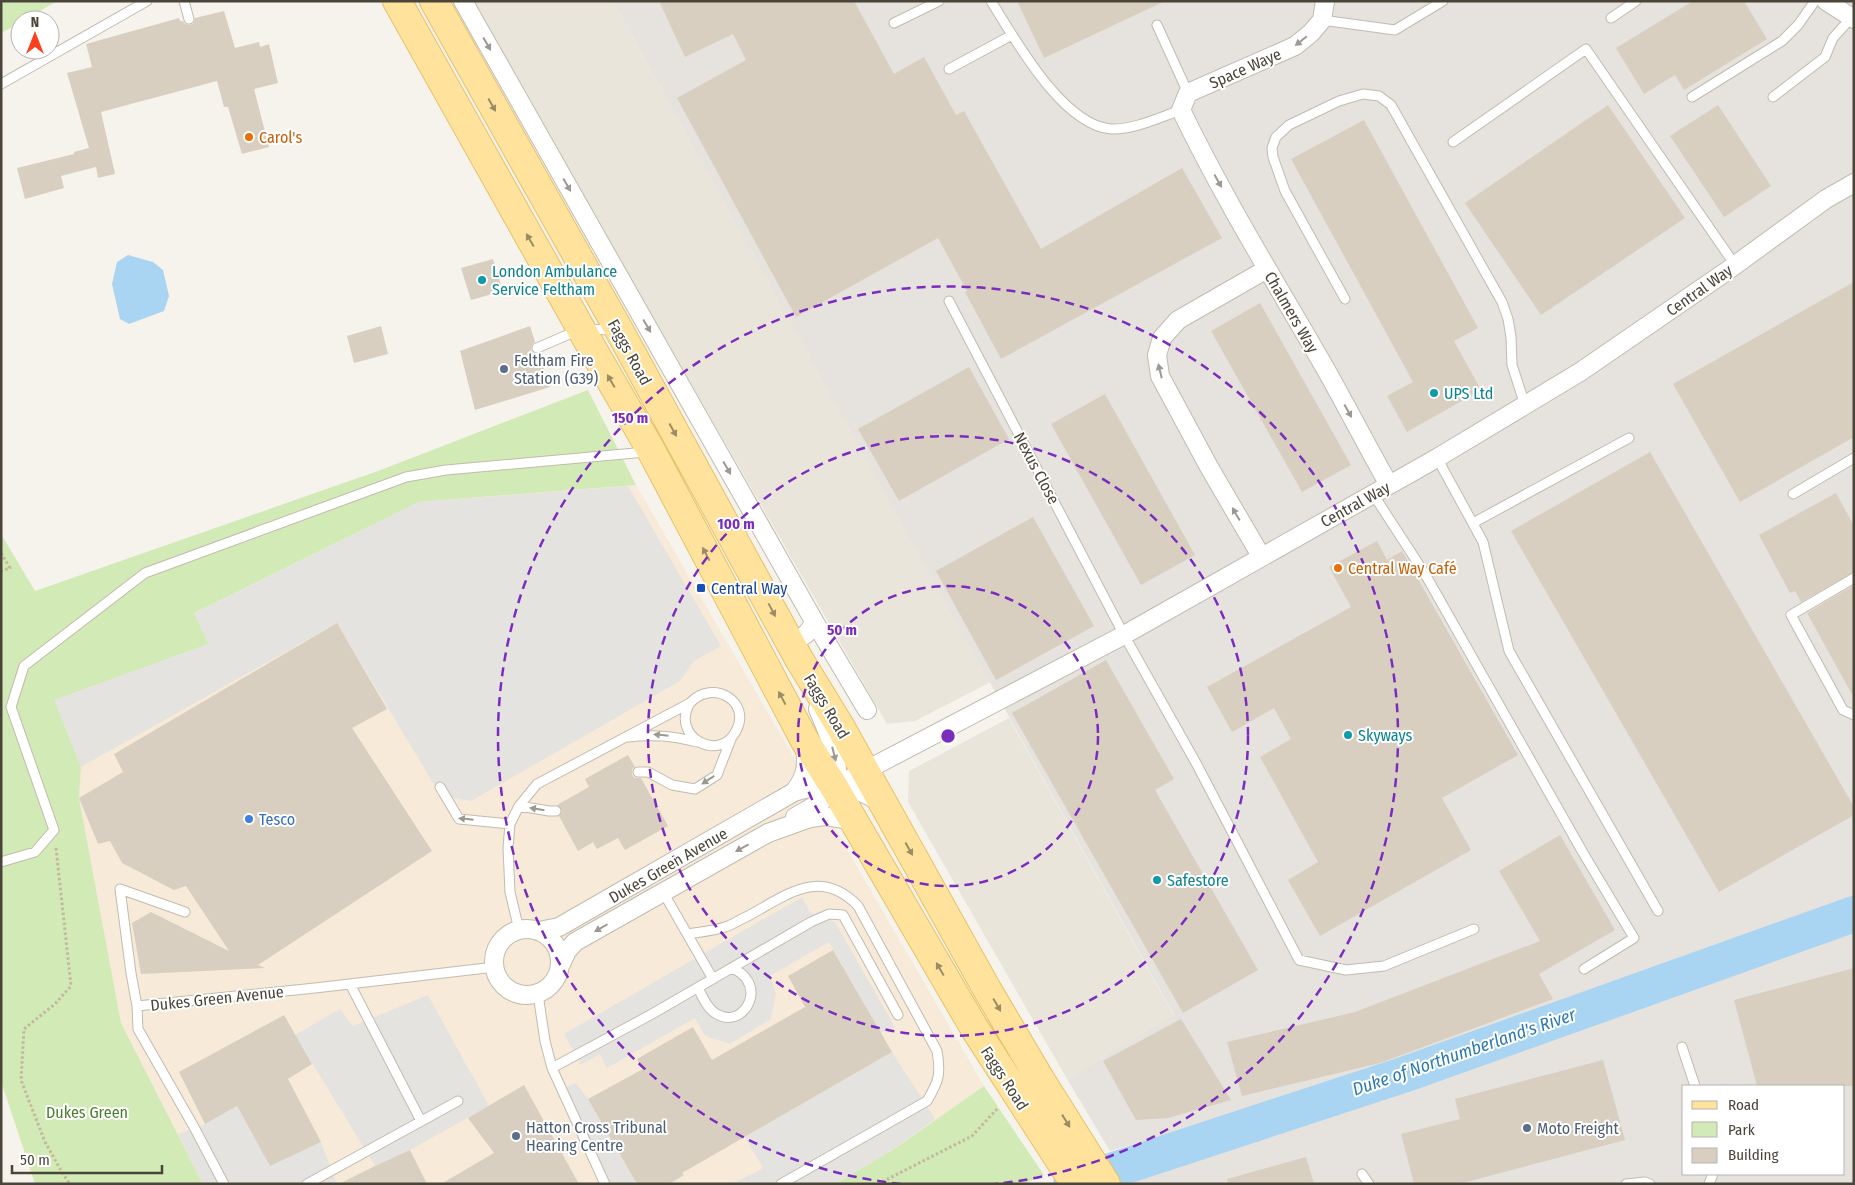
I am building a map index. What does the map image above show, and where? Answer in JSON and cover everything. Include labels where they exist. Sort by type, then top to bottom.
[{"type":"main road","name":"Faggs Road","points":[[434,1],[619,330],[795,651],[853,783],[854,822],[973,1026],[1075,1184]]},
{"type":"main road","name":"Faggs Road","points":[[401,9],[652,452],[805,741],[853,783],[885,807],[984,984],[1040,1079],[1106,1184]]},
{"type":"main road","points":[[853,783],[888,853],[912,921]]},
{"type":"street","points":[[401,9],[434,1]]},
{"type":"street","points":[[463,1],[814,621],[867,710]]},
{"type":"street","points":[[1322,20],[1325,1]]},
{"type":"street","points":[[1826,1],[1852,18]]},
{"type":"street","name":"Space Waye","points":[[1181,110],[1188,93],[1295,46],[1311,33],[1322,20]]},
{"type":"street","name":"Chalmers Way","points":[[1181,110],[1267,269],[1325,368],[1389,485]]},
{"type":"street","name":"Central Way","points":[[853,783],[1124,634],[1437,458],[1580,372],[1735,265],[1826,198],[1854,182]]},
{"type":"street","points":[[1261,556],[1209,467],[1160,376],[1157,355],[1162,338],[1178,320],[1267,269]]},
{"type":"street","points":[[795,651],[811,630],[814,621]]},
{"type":"street","name":"Faggs Road","points":[[794,792],[803,780],[807,765],[805,741]]},
{"type":"street","points":[[794,792],[808,788],[853,783]]},
{"type":"street","name":"Dukes Green Avenue","points":[[561,964],[567,951],[575,942],[768,834],[826,797],[853,783]]},
{"type":"street","name":"Dukes Green Avenue","points":[[539,931],[559,927],[794,792]]},
{"type":"street","name":"Dukes Green Avenue","points":[[768,834],[810,818],[825,816],[854,822]]},
{"type":"street","points":[[519,930],[539,931],[546,935],[557,947],[561,964],[559,974],[547,990],[538,994],[526,996],[515,993],[498,978],[494,958],[497,949],[510,934],[519,930]]},
{"type":"lane","points":[[1,84],[147,1]]},
{"type":"lane","points":[[184,1],[189,19]]},
{"type":"lane","points":[[894,23],[939,1]]},
{"type":"lane","points":[[991,1],[1039,76],[1064,103],[1092,124],[1112,129],[1132,126],[1181,110]]},
{"type":"lane","points":[[1322,20],[1395,30],[1443,1]]},
{"type":"lane","points":[[1611,18],[1636,1]]},
{"type":"lane","points":[[1692,97],[1782,41],[1798,25],[1815,1]]},
{"type":"lane","points":[[1773,97],[1825,57],[1833,38],[1852,18]]},
{"type":"lane","points":[[1157,25],[1188,93]]},
{"type":"lane","points":[[949,69],[1012,35]]},
{"type":"lane","points":[[1453,142],[1586,49],[1735,265]]},
{"type":"lane","points":[[1345,299],[1285,191],[1273,157],[1272,148],[1276,137],[1289,126],[1339,101],[1363,94],[1380,96],[1391,105],[1502,302],[1508,319],[1511,337],[1512,365],[1525,405]]},
{"type":"lane","name":"Nexus Close","points":[[949,301],[1124,634],[1196,763],[1299,960],[1346,970],[1384,966],[1474,929]]},
{"type":"lane","points":[[537,348],[581,329],[619,330]]},
{"type":"lane","points":[[1473,523],[1629,438]]},
{"type":"lane","points":[[1,862],[35,852],[54,830],[11,707],[24,666],[145,573],[406,477],[456,469],[652,452]]},
{"type":"lane","points":[[1437,458],[1483,542],[1509,651],[1658,911]]},
{"type":"lane","points":[[1792,494],[1854,458]]},
{"type":"lane","points":[[1373,494],[1425,574],[1582,851],[1634,938],[1584,969]]},
{"type":"lane","points":[[1854,578],[1791,615],[1843,710],[1854,715]]},
{"type":"lane","points":[[519,930],[510,892],[508,848],[510,824],[519,806],[537,784],[690,703],[699,695],[717,692],[734,702],[739,713],[738,727],[731,738],[717,775],[695,789],[672,785],[648,772],[638,772]]},
{"type":"lane","points":[[690,703],[685,714],[686,726],[691,736],[698,742]]},
{"type":"lane","points":[[623,737],[651,734],[675,737],[710,746],[724,743],[731,738]]},
{"type":"lane","points":[[440,787],[458,820],[510,824]]},
{"type":"lane","points":[[519,806],[550,812],[556,811]]},
{"type":"lane","points":[[688,934],[726,927],[810,885],[828,886],[847,895],[858,906],[937,1051],[940,1069],[936,1086],[927,1101],[781,1184]]},
{"type":"lane","points":[[137,1006],[120,889],[185,912]]},
{"type":"lane","points":[[663,892],[713,979]]},
{"type":"lane","points":[[552,1068],[698,988],[811,922],[829,914],[843,915],[898,1015]]},
{"type":"lane","name":"Dukes Green Avenue","points":[[224,1184],[194,1127],[138,1030],[137,1006],[495,967]]},
{"type":"lane","points":[[698,988],[714,1012],[726,1018],[738,1016],[746,1008],[750,988],[749,981],[740,972],[732,968]]},
{"type":"lane","points":[[350,984],[421,1121]]},
{"type":"lane","points":[[538,994],[545,1042],[552,1068],[605,1184]]},
{"type":"lane","points":[[1682,1048],[1695,1085]]},
{"type":"lane","points":[[307,1184],[458,1101]]},
{"type":"lane","points":[[1362,1174],[1370,1184]]},
{"type":"lane","points":[[1626,1184],[1645,1182],[1650,1184]]},
{"type":"path","points":[[1,553],[10,568],[1,571]]},
{"type":"path","points":[[54,830],[71,986],[55,1004],[24,1030],[21,1080],[45,1142],[62,1174],[70,1184]]},
{"type":"path","points":[[878,1184],[972,1136],[1015,1093]]},
{"type":"shaded area","points":[[471,1],[613,1],[991,682],[915,721],[887,724]]},
{"type":"shaded area","points":[[613,1],[1854,1],[1854,903],[1413,1061],[1110,1151],[1067,1079],[1174,1015]]},
{"type":"shaded area","points":[[636,485],[984,1086],[894,1149],[835,1184],[203,1184],[121,1023],[79,798],[81,767],[419,502]]},
{"type":"shaded area","points":[[628,486],[721,646],[694,661],[680,681],[471,801],[441,796],[337,623],[81,767],[54,700],[209,644],[194,613],[419,502]]},
{"type":"shaded area","points":[[1009,718],[1174,1016],[1067,1079],[908,802],[909,771]]},
{"type":"shaded area","points":[[802,897],[810,912],[835,922],[895,1027],[881,1033],[829,942],[770,976],[776,994],[771,1019],[730,1044],[705,1036],[695,1018],[607,1068],[600,1054],[581,1065],[564,1034]]},
{"type":"shaded area","points":[[1854,930],[1854,1184],[1131,1184],[1129,1180]]},
{"type":"shaded area","points":[[428,995],[489,1106],[410,1150],[375,1166],[295,1035],[340,1009],[353,1026]]},
{"type":"shaded area","points":[[892,1052],[935,1119],[894,1149],[835,1184],[732,1184],[763,1168],[745,1137]]},
{"type":"shaded area","points":[[576,1083],[588,1099],[637,1184],[593,1184],[608,1177],[564,1088]]},
{"type":"shaded area","points":[[237,1106],[270,1165],[321,1142],[337,1184],[203,1184],[178,1134],[205,1124]]},
{"type":"green space","points":[[1,1],[57,1],[42,10],[10,10],[10,28],[1,33]]},
{"type":"green space","name":"Dukes Green","points":[[588,390],[636,485],[419,502],[194,613],[209,644],[55,700],[81,767],[79,798],[121,1023],[203,1184],[35,1184],[1,1081],[1,534],[35,591],[378,471]]},
{"type":"green space","points":[[984,1086],[1044,1175],[1024,1184],[835,1184],[894,1149]]},
{"type":"water","points":[[128,255],[153,262],[163,270],[169,296],[164,311],[129,324],[120,319],[112,284],[117,262]]},
{"type":"building","points":[[659,1],[854,1],[894,74],[924,57],[956,115],[964,111],[1041,249],[1182,168],[1222,238],[1001,359],[938,238],[796,317],[677,98],[746,60],[733,34],[685,57]]},
{"type":"building","points":[[1017,1],[1165,1],[1044,58]]},
{"type":"building","points":[[1693,1],[1744,1],[1767,39],[1684,90],[1675,75],[1644,94],[1616,48]]},
{"type":"building","points":[[224,11],[235,48],[259,42],[260,47],[269,44],[278,83],[254,89],[269,147],[242,154],[228,107],[224,107],[217,81],[101,112],[115,174],[98,178],[96,167],[61,176],[64,188],[25,199],[17,168],[74,154],[74,152],[89,148],[67,73],[92,67],[86,44],[179,18],[180,21],[190,25],[194,23],[195,18]]},
{"type":"building","points":[[1608,105],[1685,218],[1541,315],[1465,203]]},
{"type":"building","points":[[1718,105],[1771,186],[1724,217],[1670,136]]},
{"type":"building","points":[[1364,120],[1478,328],[1454,341],[1481,390],[1407,432],[1387,396],[1413,382],[1291,159]]},
{"type":"building","name":"London Ambulance Service Feltham","points":[[493,259],[503,291],[471,300],[461,268]]},
{"type":"building","points":[[1854,282],[1854,437],[1740,502],[1673,384]]},
{"type":"building","points":[[1260,303],[1351,465],[1302,492],[1211,331]]},
{"type":"building","points":[[381,326],[388,354],[354,363],[347,336]]},
{"type":"building","name":"Feltham Fire Station (G39)","points":[[530,326],[535,342],[531,350],[539,354],[550,387],[475,410],[460,351]]},
{"type":"building","points":[[969,367],[1009,439],[899,501],[858,429]]},
{"type":"building","points":[[1105,394],[1195,555],[1141,585],[1051,424]]},
{"type":"building","points":[[1650,452],[1854,807],[1854,815],[1719,892],[1511,531]]},
{"type":"building","points":[[1836,493],[1854,526],[1854,572],[1801,602],[1795,591],[1790,593],[1759,535]]},
{"type":"building","points":[[1033,517],[1094,626],[996,680],[936,571]]},
{"type":"building","points":[[1377,541],[1387,560],[1402,551],[1518,755],[1442,798],[1471,850],[1320,936],[1288,880],[1318,862],[1260,757],[1291,739],[1274,708],[1232,732],[1207,687],[1351,607],[1329,567]]},
{"type":"building","points":[[1854,585],[1854,698],[1807,613]]},
{"type":"building","name":"Tesco","points":[[337,623],[387,709],[352,728],[432,851],[258,965],[265,968],[141,974],[132,923],[151,912],[229,951],[186,886],[174,890],[122,863],[110,841],[98,844],[79,798],[123,772],[114,754]]},
{"type":"building","name":"Safestore","points":[[1106,660],[1174,779],[1155,790],[1258,970],[1183,1013],[1012,713]]},
{"type":"building","points":[[628,755],[635,767],[632,769],[632,775],[635,778],[641,778],[668,826],[625,850],[618,838],[597,849],[593,842],[578,851],[559,816],[562,811],[557,805],[589,787],[585,779]]},
{"type":"building","points":[[1560,835],[1615,930],[1539,974],[1553,999],[1380,1063],[1242,1096],[1227,1042],[1355,1012],[1540,941],[1499,871]]},
{"type":"building","points":[[833,950],[892,1052],[682,1173],[684,1175],[669,1184],[637,1184],[588,1099],[643,1069],[637,1059],[693,1027],[712,1060],[805,1007],[788,976]]},
{"type":"building","points":[[1854,968],[1854,1086],[1757,1085],[1734,1000]]},
{"type":"building","points":[[284,1015],[312,1064],[288,1079],[321,1142],[270,1166],[237,1106],[205,1124],[179,1072]]},
{"type":"building","points":[[1181,1019],[1231,1100],[1168,1118],[1136,1120],[1103,1061]]},
{"type":"building","points":[[1603,1060],[1625,1140],[1459,1184],[1414,1184],[1401,1134],[1460,1119],[1455,1099]]},
{"type":"building","name":"Hatton Cross Tribunal Hearing Centre","points":[[524,1085],[579,1184],[441,1184],[494,1153],[468,1118]]},
{"type":"building","points":[[410,1150],[427,1184],[339,1184],[375,1166]]},
{"type":"building","points":[[1306,1157],[1314,1184],[1228,1184],[1227,1179]]},
{"type":"waterway","name":"Duke of Northumberland's River","points":[[1071,1184],[1406,1074],[1854,914]]},
{"type":"place","name":"Carol's","points":[[249,137]]},
{"type":"place","name":"London Ambulance Service Feltham","points":[[482,280]]},
{"type":"place","name":"Feltham Fire Station (G39)","points":[[504,369]]},
{"type":"place","name":"UPS Ltd","points":[[1434,393]]},
{"type":"place","name":"Central Way Café","points":[[1338,568]]},
{"type":"place","name":"Central Way","points":[[701,588]]},
{"type":"place","name":"Skyways","points":[[1348,735]]},
{"type":"place","name":"Tesco","points":[[249,819]]},
{"type":"place","name":"Safestore","points":[[1157,880]]},
{"type":"place","name":"Moto Freight","points":[[1527,1128]]},
{"type":"place","name":"Hatton Cross Tribunal Hearing Centre","points":[[516,1136]]}]
